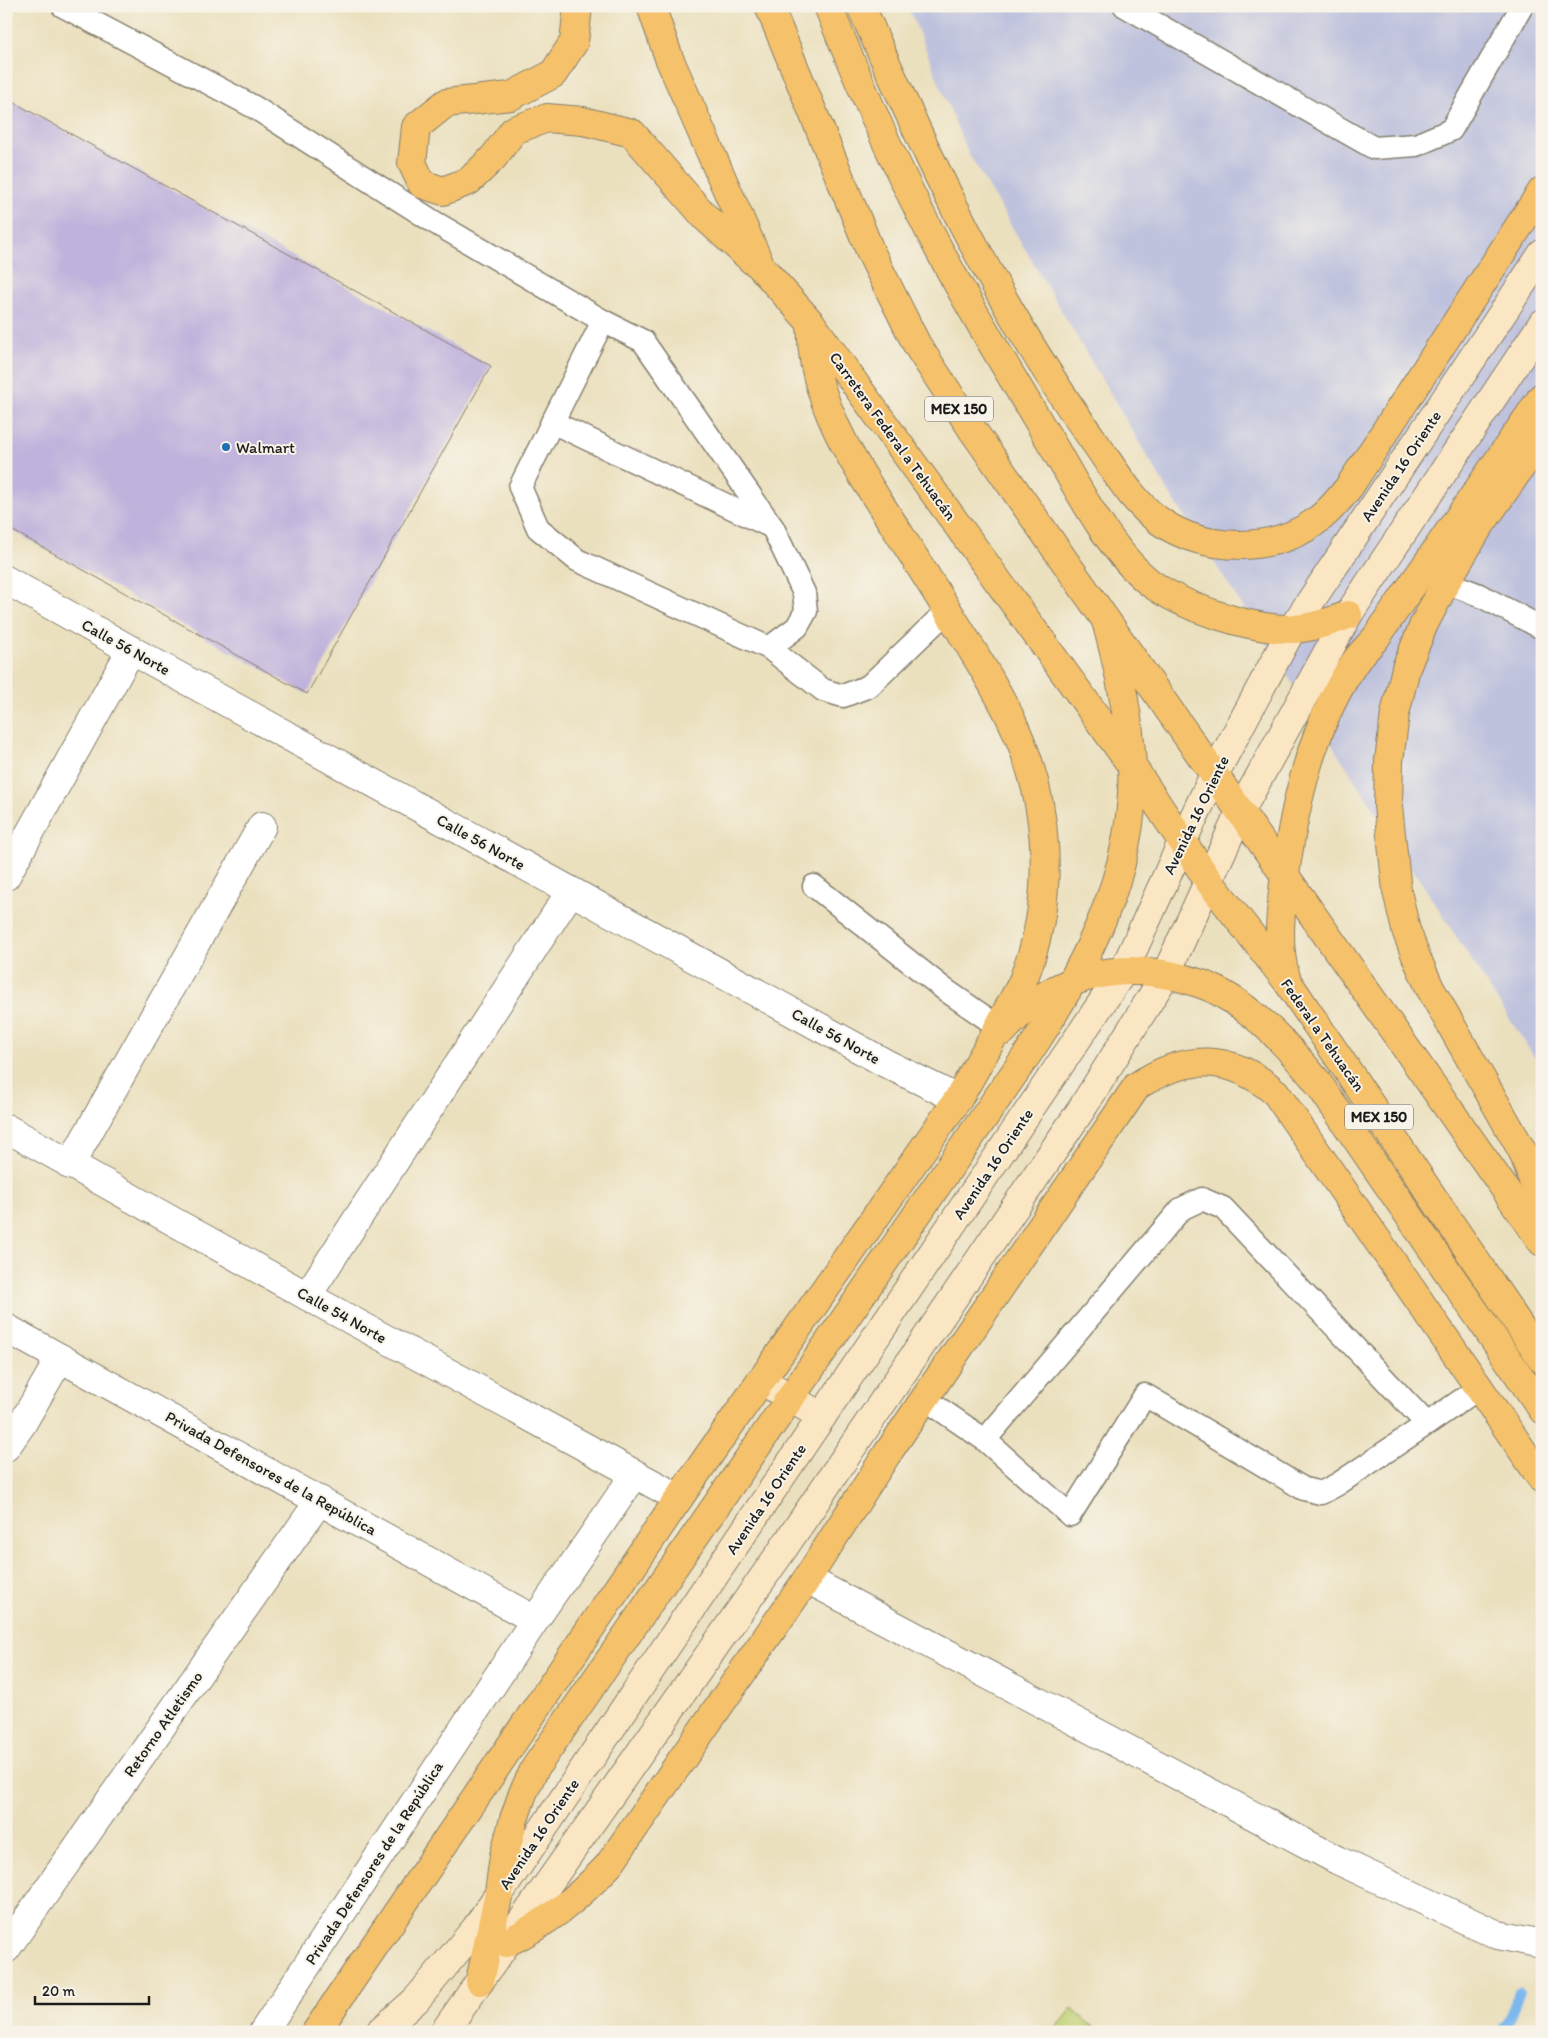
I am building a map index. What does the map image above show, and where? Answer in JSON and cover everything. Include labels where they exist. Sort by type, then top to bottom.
[{"type":"main road","points":[[578,6],[574,42],[553,74],[511,96],[446,103],[416,127],[412,163],[422,184],[443,191],[469,181],[493,158],[514,130],[547,118],[582,121],[632,133],[706,218],[761,267]]},
{"type":"main road","name":"Carretera Federal a Tehuacán","points":[[651,6],[669,58],[761,267],[811,323],[1132,766],[1183,840]]},
{"type":"main road","name":"MEX 150","points":[[769,6],[871,253],[917,345],[974,432],[1542,1242]]},
{"type":"main road","points":[[828,6],[870,108],[935,243],[1008,370],[1112,543],[1129,563],[1149,582],[1175,598],[1212,613],[1274,628],[1292,629],[1330,622],[1348,615]]},
{"type":"main road","points":[[861,6],[919,134],[960,217],[999,290],[1039,358],[1081,424],[1135,498],[1161,522],[1200,540],[1248,544],[1271,541],[1292,534],[1314,522],[1333,506],[1349,487],[1542,192]]},
{"type":"main road","name":"Avenida 16 Oriente","points":[[380,2032],[416,2000],[476,1928],[1124,970],[1214,775],[1292,629],[1542,254]]},
{"type":"main road","points":[[316,2032],[679,1498],[958,1099],[1025,976],[1037,939],[1044,900],[1044,835],[1038,799],[1029,764],[1016,729],[999,695],[948,610],[848,453],[816,370],[811,323]]},
{"type":"main road","points":[[444,2032],[781,1552],[1080,1110],[1166,974],[1240,812],[1348,615],[1542,324]]},
{"type":"main road","points":[[1287,982],[1282,966],[1280,940],[1285,876],[1290,843],[1306,770],[1320,731],[1351,666],[1381,631],[1542,397]]},
{"type":"main road","points":[[1542,437],[1477,530],[1424,624],[1406,668],[1395,714],[1389,761],[1388,806],[1397,891],[1406,930],[1426,981],[1523,1152],[1542,1206]]},
{"type":"main road","points":[[480,1980],[499,1893],[504,1856],[523,1793],[535,1768],[1060,1006],[1103,919],[1116,880],[1130,818],[1132,766],[1123,690],[1106,620]]},
{"type":"main road","name":"Federal a Tehuacán","points":[[1183,840],[1208,880],[1287,982],[1542,1359]]},
{"type":"main road","points":[[994,1036],[1048,994],[1073,981],[1098,973],[1145,970],[1194,981],[1219,992],[1268,1028],[1293,1052],[1316,1080],[1542,1409]]},
{"type":"main road","points":[[506,1944],[538,1927],[566,1907],[608,1866],[807,1579],[887,1454],[1137,1086],[1154,1074],[1173,1067],[1193,1063],[1217,1063],[1240,1070],[1261,1080],[1276,1093],[1542,1479]]},
{"type":"main road","points":[[761,1380],[822,1417]]},
{"type":"street","name":"Calle 56 Norte","points":[[6,580],[130,650],[887,1064],[958,1099]]},
{"type":"street","points":[[6,876],[130,650]]},
{"type":"street","points":[[70,1165],[262,826]]},
{"type":"street","points":[[308,1296],[570,891]]},
{"type":"street","name":"Calle 54 Norte","points":[[6,1128],[308,1296],[679,1498]]},
{"type":"street","name":"Privada Defensores de la República","points":[[6,1328],[535,1620]]},
{"type":"street","points":[[6,1447],[22,1424],[60,1358]]},
{"type":"street","name":"Privada Defensores de la República","points":[[263,2032],[535,1620],[635,1474]]},
{"type":"street","name":"Retorno Atletismo","points":[[6,1949],[320,1500]]},
{"type":"street","points":[[807,1579],[1337,1860],[1498,1935],[1542,1944]]},
{"type":"lane","points":[[63,6],[254,107],[434,222],[603,321],[644,341],[773,528],[804,593],[806,611],[796,627],[769,648]]},
{"type":"lane","points":[[1125,6],[1374,148],[1416,145],[1451,130],[1522,6]]},
{"type":"lane","points":[[603,321],[520,487],[538,528],[577,560],[769,648],[823,690],[843,696],[870,686],[948,610]]},
{"type":"lane","points":[[552,422],[773,528]]},
{"type":"lane","points":[[1446,582],[1479,595],[1542,628]]},
{"type":"lane","points":[[814,886],[944,989],[994,1036]]},
{"type":"lane","points":[[986,1440],[1181,1209],[1202,1199],[1223,1208],[1427,1424]]},
{"type":"lane","points":[[925,1399],[986,1440],[1070,1515],[1144,1394],[1304,1489],[1322,1493],[1479,1388]]},
{"type":"shaded area","points":[[908,6],[1542,6],[1542,1069],[1166,488],[966,149]]},
{"type":"green space","points":[[1072,2009],[1099,2032],[1053,2032]]},
{"type":"building","name":"Walmart","points":[[6,98],[491,366],[307,694],[6,527]]},
{"type":"waterway","points":[[1504,2032],[1520,1991]]},
{"type":"place","name":"Walmart","points":[[226,447]]}]
